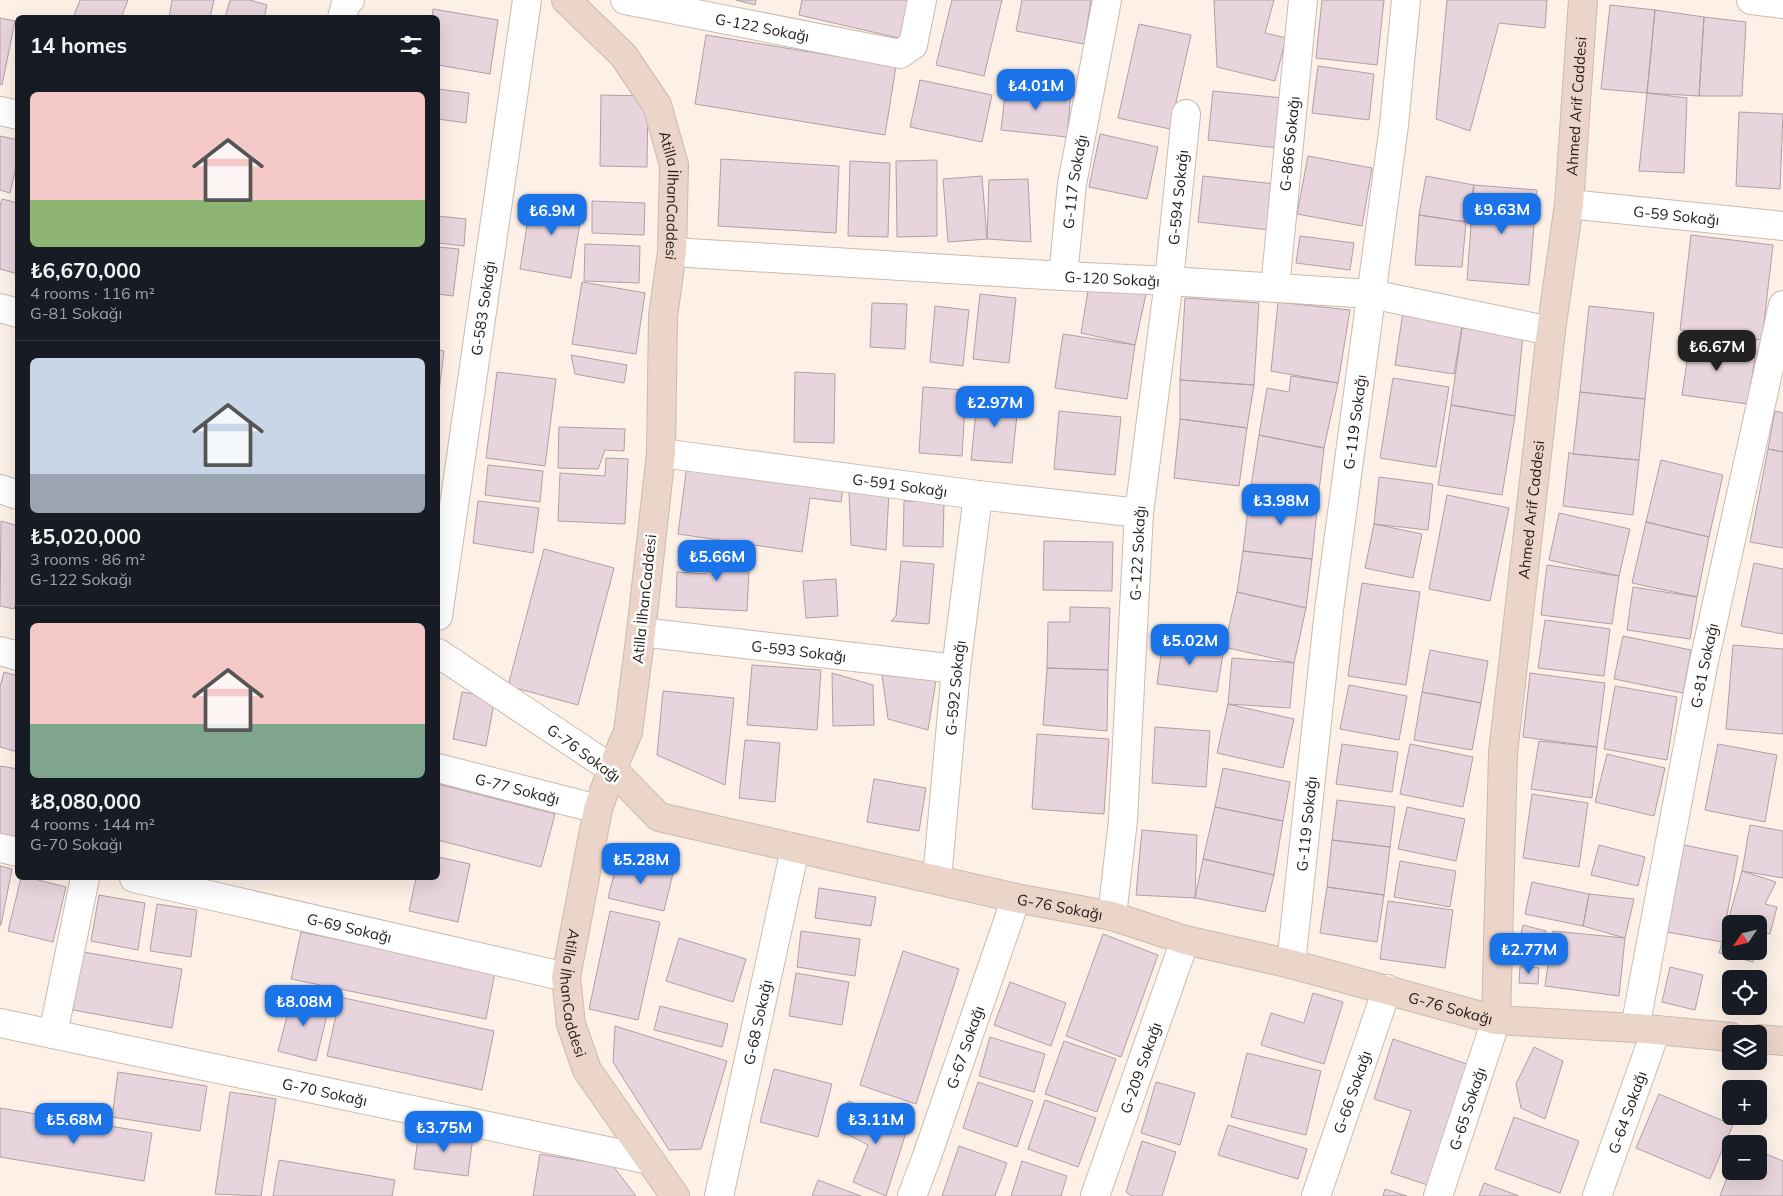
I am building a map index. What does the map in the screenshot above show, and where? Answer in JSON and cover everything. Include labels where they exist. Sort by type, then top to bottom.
[{"type":"street","name":"G-583 Sokağı","points":[[440,602],[527,0]]},
{"type":"street","name":"Atilla İlhanCaddesi","points":[[566,0],[623,55],[657,105],[674,165],[672,252],[663,316],[660,453],[641,632],[628,732],[598,809],[566,977],[570,1024],[587,1070],[675,1196]]},
{"type":"street","name":"G-122 Sokağı","points":[[626,0],[900,54],[913,45],[922,0]]},
{"type":"street","name":"G-117 Sokağı","points":[[1063,276],[1072,184],[1107,0]]},
{"type":"street","name":"G-866 Sokağı","points":[[1275,288],[1303,0]]},
{"type":"street","name":"G-119 Sokağı","points":[[1291,964],[1329,610],[1394,125],[1406,0]]},
{"type":"street","name":"Ahmed Arif Caddesi","points":[[1496,1020],[1503,753],[1551,331],[1569,204],[1583,0]]},
{"type":"street","points":[[1752,0],[1783,4]]},
{"type":"street","points":[[0,111],[15,114]]},
{"type":"street","name":"G-594 Sokağı","points":[[1169,281],[1186,114]]},
{"type":"street","name":"G-59 Sokağı","points":[[1569,204],[1783,226]]},
{"type":"street","name":"G-120 Sokağı","points":[[672,252],[1371,294],[1551,331]]},
{"type":"street","name":"G-122 Sokağı","points":[[1112,916],[1123,820],[1139,513],[1169,281]]},
{"type":"street","name":"G-81 Sokağı","points":[[1646,1029],[1703,666],[1783,305]]},
{"type":"street","points":[[0,308],[15,312]]},
{"type":"street","name":"G-591 Sokağı","points":[[660,453],[978,495],[1139,513]]},
{"type":"street","points":[[0,489],[15,494]]},
{"type":"street","name":"G-592 Sokağı","points":[[937,879],[956,669],[978,495]]},
{"type":"street","name":"G-593 Sokağı","points":[[641,632],[956,669]]},
{"type":"street","points":[[0,651],[15,655]]},
{"type":"street","name":"G-76 Sokağı","points":[[440,655],[612,769],[659,817],[1016,898],[1112,916],[1185,940],[1291,964],[1496,1020],[1646,1029],[1722,1036]]},
{"type":"street","name":"G-77 Sokağı","points":[[440,769],[598,809]]},
{"type":"street","points":[[0,848],[15,851]]},
{"type":"street","name":"G-68 Sokağı","points":[[719,1196],[795,849]]},
{"type":"street","points":[[52,1034],[85,880]]},
{"type":"street","name":"G-69 Sokağı","points":[[143,880],[566,977]]},
{"type":"street","name":"G-67 Sokağı","points":[[912,1196],[1016,898]]},
{"type":"street","name":"G-209 Sokağı","points":[[1095,1196],[1185,940]]},
{"type":"street","name":"G-66 Sokağı","points":[[1316,1196],[1386,989]]},
{"type":"street","name":"G-65 Sokağı","points":[[1438,1196],[1496,1020]]},
{"type":"street","name":"G-70 Sokağı","points":[[0,1023],[650,1160]]},
{"type":"street","name":"G-64 Sokağı","points":[[1596,1196],[1646,1029]]},
{"type":"street","points":[[1767,1040],[1783,1041]]},
{"type":"building","points":[[80,0],[128,0],[122,15],[74,15]]},
{"type":"building","points":[[172,0],[214,0],[211,15],[170,15]]},
{"type":"building","points":[[230,0],[250,0],[267,5],[265,15],[226,15]]},
{"type":"building","points":[[736,0],[756,0],[755,5]]},
{"type":"building","points":[[802,0],[911,0],[903,39],[799,15]]},
{"type":"building","points":[[952,0],[1002,0],[984,76],[936,65]]},
{"type":"building","points":[[1022,0],[1091,0],[1084,44],[1016,31]]},
{"type":"building","points":[[1214,0],[1274,0],[1265,33],[1286,38],[1275,81],[1217,67]]},
{"type":"building","points":[[1322,0],[1384,0],[1377,65],[1316,58]]},
{"type":"building","points":[[1447,0],[1547,0],[1545,28],[1499,23],[1470,131],[1436,119]]},
{"type":"building","points":[[1610,5],[1655,10],[1647,93],[1601,89]]},
{"type":"building","points":[[433,9],[498,20],[490,74],[440,65],[440,15],[432,15]]},
{"type":"building","points":[[1655,10],[1704,17],[1699,96],[1647,93]]},
{"type":"building","points":[[1704,17],[1746,22],[1742,96],[1699,96]]},
{"type":"building","points":[[0,18],[15,21],[2,85],[0,84]]},
{"type":"building","points":[[1139,24],[1191,35],[1170,129],[1118,118]]},
{"type":"building","points":[[706,35],[896,66],[885,135],[695,104]]},
{"type":"building","points":[[1318,66],[1374,74],[1369,120],[1312,113]]},
{"type":"building","points":[[920,80],[992,95],[982,142],[910,127]]},
{"type":"building","points":[[1006,86],[1071,92],[1067,137],[1001,130]]},
{"type":"building","points":[[440,89],[469,93],[466,123],[440,119]]},
{"type":"building","points":[[1213,91],[1283,98],[1278,148],[1208,140]]},
{"type":"building","points":[[1647,93],[1687,98],[1684,173],[1639,171]]},
{"type":"building","points":[[601,95],[648,96],[647,167],[600,166]]},
{"type":"building","points":[[1739,112],[1783,114],[1780,189],[1736,186]]},
{"type":"building","points":[[1100,134],[1158,147],[1147,199],[1089,187]]},
{"type":"building","points":[[0,136],[15,139],[15,171],[10,193],[0,190]]},
{"type":"building","points":[[1308,156],[1372,168],[1362,226],[1297,214]]},
{"type":"building","points":[[721,159],[839,166],[836,233],[718,226]]},
{"type":"building","points":[[937,160],[937,236],[897,237],[896,161]]},
{"type":"building","points":[[850,161],[890,163],[888,237],[848,236]]},
{"type":"building","points":[[982,176],[987,239],[948,242],[943,179]]},
{"type":"building","points":[[1203,176],[1275,184],[1270,230],[1198,222]]},
{"type":"building","points":[[1426,176],[1474,185],[1466,222],[1419,215]]},
{"type":"building","points":[[1028,179],[1031,242],[987,239],[989,180]]},
{"type":"building","points":[[1474,185],[1537,190],[1529,285],[1467,280]]},
{"type":"building","points":[[532,195],[583,204],[571,278],[520,269]]},
{"type":"building","points":[[2,199],[15,202],[15,273],[0,269],[0,206]]},
{"type":"building","points":[[592,201],[645,203],[644,235],[592,233]]},
{"type":"building","points":[[1419,215],[1466,222],[1462,267],[1415,265]]},
{"type":"building","points":[[440,216],[466,219],[464,246],[440,243]]},
{"type":"building","points":[[1691,235],[1773,245],[1762,340],[1680,330]]},
{"type":"building","points":[[1300,236],[1354,243],[1350,270],[1296,263]]},
{"type":"building","points":[[585,244],[640,246],[639,283],[584,281]]},
{"type":"building","points":[[440,247],[459,249],[453,296],[440,294]]},
{"type":"building","points":[[582,282],[645,293],[636,354],[572,344]]},
{"type":"building","points":[[1089,285],[1146,294],[1135,345],[1081,333]]},
{"type":"building","points":[[980,294],[1016,298],[1009,363],[973,359]]},
{"type":"building","points":[[1185,298],[1259,303],[1254,385],[1180,380]]},
{"type":"building","points":[[1278,302],[1350,310],[1338,383],[1271,371]]},
{"type":"building","points":[[872,303],[907,304],[905,349],[870,347]]},
{"type":"building","points":[[935,306],[969,310],[963,366],[930,362]]},
{"type":"building","points":[[1589,306],[1654,313],[1645,399],[1580,392]]},
{"type":"building","points":[[1403,312],[1463,321],[1454,374],[1395,365]]},
{"type":"building","points":[[1462,328],[1523,335],[1515,416],[1451,405]]},
{"type":"building","points":[[1063,334],[1135,345],[1127,399],[1055,388]]},
{"type":"building","points":[[1691,334],[1720,338],[1717,351],[1755,357],[1748,404],[1682,395]]},
{"type":"building","points":[[440,350],[444,351],[440,384]]},
{"type":"building","points":[[571,355],[627,365],[624,383],[575,374]]},
{"type":"building","points":[[497,372],[556,379],[545,466],[486,458]]},
{"type":"building","points":[[795,372],[835,374],[834,443],[794,442]]},
{"type":"building","points":[[1291,376],[1338,383],[1324,448],[1259,435],[1267,388],[1289,392]]},
{"type":"building","points":[[1393,378],[1449,387],[1436,467],[1380,458]]},
{"type":"building","points":[[1180,380],[1254,385],[1247,428],[1180,419]]},
{"type":"building","points":[[923,387],[966,390],[962,456],[919,453]]},
{"type":"building","points":[[978,392],[1019,395],[1012,463],[971,460]]},
{"type":"building","points":[[1580,392],[1645,399],[1639,460],[1573,454]]},
{"type":"building","points":[[1451,405],[1515,416],[1502,495],[1438,485]]},
{"type":"building","points":[[1059,411],[1121,417],[1115,475],[1054,469]]},
{"type":"building","points":[[1775,411],[1783,413],[1783,452],[1768,449]]},
{"type":"building","points":[[1180,419],[1247,428],[1239,486],[1174,478]]},
{"type":"building","points":[[559,427],[625,429],[624,451],[605,450],[598,469],[558,468]]},
{"type":"building","points":[[1259,435],[1324,448],[1318,500],[1250,492]]},
{"type":"building","points":[[1768,449],[1783,452],[1783,548],[1750,542]]},
{"type":"building","points":[[1569,452],[1573,454],[1639,460],[1633,515],[1563,506]]},
{"type":"building","points":[[606,458],[628,459],[625,524],[558,521],[560,473],[605,476]]},
{"type":"building","points":[[1661,460],[1723,475],[1709,537],[1646,522]]},
{"type":"building","points":[[488,465],[543,471],[540,502],[485,495]]},
{"type":"building","points":[[687,465],[843,487],[841,502],[810,498],[802,552],[678,534]]},
{"type":"building","points":[[1379,477],[1433,484],[1428,530],[1374,524]]},
{"type":"building","points":[[849,490],[889,492],[886,550],[851,545]]},
{"type":"building","points":[[1250,492],[1318,500],[1312,559],[1243,551]]},
{"type":"building","points":[[1447,495],[1509,508],[1490,601],[1429,589]]},
{"type":"building","points":[[478,501],[539,508],[533,553],[473,543]]},
{"type":"building","points":[[904,501],[944,502],[943,547],[903,546]]},
{"type":"building","points":[[1559,513],[1630,529],[1619,576],[1549,560]]},
{"type":"building","points":[[1,521],[15,525],[15,606],[14,609],[0,606]]},
{"type":"building","points":[[1646,522],[1709,537],[1697,597],[1632,583]]},
{"type":"building","points":[[1374,524],[1422,534],[1413,578],[1365,568]]},
{"type":"building","points":[[1044,541],[1113,542],[1112,591],[1043,590]]},
{"type":"building","points":[[708,548],[750,550],[747,611],[676,607],[677,572],[706,574]]},
{"type":"building","points":[[544,549],[614,568],[578,705],[508,686]]},
{"type":"building","points":[[1243,551],[1312,559],[1306,608],[1237,592]]},
{"type":"building","points":[[901,561],[934,564],[929,624],[891,621],[896,616]]},
{"type":"building","points":[[1754,563],[1783,569],[1783,634],[1741,626]]},
{"type":"building","points":[[1547,565],[1619,576],[1612,624],[1541,615]]},
{"type":"building","points":[[836,579],[838,616],[806,618],[803,581]]},
{"type":"building","points":[[1362,583],[1420,592],[1406,685],[1348,676]]},
{"type":"building","points":[[1633,587],[1697,597],[1690,639],[1627,630]]},
{"type":"building","points":[[1237,592],[1306,608],[1294,663],[1224,647]]},
{"type":"building","points":[[1070,607],[1110,608],[1108,670],[1047,668],[1048,622],[1070,622]]},
{"type":"building","points":[[1545,620],[1610,629],[1604,676],[1538,668]]},
{"type":"building","points":[[1623,636],[1691,650],[1683,693],[1614,679]]},
{"type":"building","points":[[1163,640],[1224,647],[1217,692],[1157,684]]},
{"type":"building","points":[[1733,645],[1783,649],[1783,734],[1726,729]]},
{"type":"building","points":[[1430,650],[1488,661],[1481,703],[1422,692]]},
{"type":"building","points":[[1232,658],[1294,663],[1290,708],[1228,704]]},
{"type":"building","points":[[752,665],[821,670],[817,730],[747,725]]},
{"type":"building","points":[[1047,668],[1108,670],[1107,731],[1043,725]]},
{"type":"building","points":[[4,672],[15,675],[15,751],[0,747],[0,687]]},
{"type":"building","points":[[832,673],[873,685],[874,725],[833,726]]},
{"type":"building","points":[[1530,673],[1605,683],[1597,747],[1523,737]]},
{"type":"building","points":[[882,675],[936,680],[928,730],[888,719]]},
{"type":"building","points":[[1349,685],[1407,696],[1399,740],[1340,729]]},
{"type":"building","points":[[1615,686],[1677,697],[1667,760],[1604,749]]},
{"type":"building","points":[[663,691],[734,698],[725,785],[657,755]]},
{"type":"building","points":[[462,692],[495,698],[486,746],[453,739]]},
{"type":"building","points":[[1422,692],[1481,703],[1472,750],[1414,740]]},
{"type":"building","points":[[1228,704],[1294,719],[1283,768],[1217,753]]},
{"type":"building","points":[[1155,727],[1210,731],[1206,787],[1152,783]]},
{"type":"building","points":[[1037,734],[1109,739],[1104,814],[1032,809]]},
{"type":"building","points":[[745,740],[780,743],[775,802],[739,798]]},
{"type":"building","points":[[1539,741],[1597,747],[1592,798],[1531,789]]},
{"type":"building","points":[[1342,744],[1398,752],[1392,792],[1336,784]]},
{"type":"building","points":[[1410,744],[1473,757],[1463,807],[1400,794]]},
{"type":"building","points":[[1718,744],[1777,755],[1765,822],[1705,810]]},
{"type":"building","points":[[1607,754],[1665,768],[1654,816],[1595,802]]},
{"type":"building","points":[[0,766],[15,768],[15,838],[0,834]]},
{"type":"building","points":[[1223,768],[1290,782],[1283,821],[1215,807]]},
{"type":"building","points":[[874,779],[926,788],[919,831],[867,822]]},
{"type":"building","points":[[440,785],[555,814],[541,867],[440,841]]},
{"type":"building","points":[[1532,794],[1588,803],[1579,867],[1523,858]]},
{"type":"building","points":[[1337,800],[1395,807],[1390,847],[1332,840]]},
{"type":"building","points":[[1215,807],[1283,821],[1274,875],[1203,859]]},
{"type":"building","points":[[1407,807],[1465,819],[1456,861],[1398,849]]},
{"type":"building","points":[[1750,825],[1783,831],[1783,878],[1742,871]]},
{"type":"building","points":[[1142,830],[1197,835],[1195,898],[1136,895]]},
{"type":"building","points":[[1332,840],[1390,847],[1384,895],[1327,887]]},
{"type":"building","points":[[1599,845],[1645,857],[1638,886],[1591,875]]},
{"type":"building","points":[[1684,845],[1738,856],[1727,915],[1722,915],[1722,942],[1667,932]]},
{"type":"building","points":[[440,857],[470,864],[458,922],[409,911],[416,880],[440,880]]},
{"type":"building","points":[[618,859],[673,873],[664,911],[608,898]]},
{"type":"building","points":[[1203,859],[1274,875],[1265,912],[1195,898]]},
{"type":"building","points":[[1400,861],[1456,871],[1450,907],[1394,897]]},
{"type":"building","points":[[0,866],[12,869],[1,925],[0,925]]},
{"type":"building","points":[[1742,871],[1776,882],[1765,904],[1777,907],[1770,934],[1768,934],[1768,915],[1730,915]]},
{"type":"building","points":[[21,880],[38,880],[66,887],[53,942],[8,931]]},
{"type":"building","points":[[1532,882],[1589,894],[1583,926],[1525,914]]},
{"type":"building","points":[[1327,887],[1384,895],[1377,942],[1320,933]]},
{"type":"building","points":[[819,888],[876,897],[871,926],[815,918]]},
{"type":"building","points":[[1589,894],[1634,899],[1625,938],[1583,926]]},
{"type":"building","points":[[99,895],[145,903],[138,950],[91,941]]},
{"type":"building","points":[[1388,901],[1453,910],[1445,968],[1380,959]]},
{"type":"building","points":[[157,904],[197,910],[191,957],[150,951]]},
{"type":"building","points":[[610,911],[660,922],[638,1020],[589,1009]]},
{"type":"building","points":[[1523,925],[1546,931],[1538,960],[1516,955]]},
{"type":"building","points":[[801,931],[860,939],[855,976],[797,967]]},
{"type":"building","points":[[1553,931],[1625,938],[1619,996],[1545,986]]},
{"type":"building","points":[[301,932],[495,972],[486,1019],[291,979]]},
{"type":"building","points":[[1103,934],[1158,955],[1121,1057],[1066,1036]]},
{"type":"building","points":[[679,938],[746,959],[733,1002],[666,981]]},
{"type":"building","points":[[1722,942],[1722,954],[1719,953]]},
{"type":"building","points":[[903,951],[959,969],[916,1104],[860,1085]]},
{"type":"building","points":[[83,952],[182,969],[172,1028],[73,1010]]},
{"type":"building","points":[[1520,966],[1539,968],[1538,984],[1519,983]]},
{"type":"building","points":[[1670,967],[1703,975],[1695,1010],[1662,1002]]},
{"type":"building","points":[[796,973],[849,982],[842,1025],[789,1016]]},
{"type":"building","points":[[1010,982],[1066,1003],[1051,1046],[994,1025]]},
{"type":"building","points":[[293,993],[330,1002],[316,1061],[278,1051]]},
{"type":"building","points":[[1313,993],[1343,1002],[1324,1064],[1261,1045],[1271,1013],[1304,1023]]},
{"type":"building","points":[[340,997],[494,1031],[482,1090],[327,1056]]},
{"type":"building","points":[[660,1006],[728,1024],[722,1047],[654,1030]]},
{"type":"building","points":[[615,1026],[727,1061],[701,1149],[669,1150],[613,1062]]},
{"type":"building","points":[[990,1037],[1045,1054],[1034,1092],[979,1076]]},
{"type":"building","points":[[1393,1039],[1467,1064],[1428,1185],[1391,1173],[1411,1111],[1374,1099]]},
{"type":"building","points":[[1064,1041],[1116,1059],[1097,1112],[1045,1094]]},
{"type":"building","points":[[1534,1047],[1563,1061],[1545,1119],[1521,1108],[1516,1084]]},
{"type":"building","points":[[1247,1053],[1321,1071],[1306,1135],[1231,1117]]},
{"type":"building","points":[[774,1069],[832,1084],[818,1137],[760,1122]]},
{"type":"building","points":[[118,1072],[207,1086],[200,1131],[112,1117]]},
{"type":"building","points":[[978,1082],[1033,1101],[1017,1147],[963,1128]]},
{"type":"building","points":[[1156,1082],[1195,1093],[1180,1145],[1141,1133]]},
{"type":"building","points":[[230,1092],[276,1099],[261,1196],[215,1194]]},
{"type":"building","points":[[1659,1094],[1722,1120],[1722,1125],[1733,1125],[1729,1135],[1722,1135],[1722,1151],[1710,1179],[1636,1148]]},
{"type":"building","points":[[1045,1100],[1096,1118],[1078,1167],[1028,1149]]},
{"type":"building","points":[[848,1101],[909,1123],[886,1196],[853,1182],[868,1145],[843,1132]]},
{"type":"building","points":[[0,1108],[152,1133],[144,1181],[0,1157]]},
{"type":"building","points":[[1514,1117],[1579,1141],[1560,1193],[1495,1169]]},
{"type":"building","points":[[1228,1125],[1307,1149],[1298,1179],[1218,1155]]},
{"type":"building","points":[[419,1130],[473,1136],[468,1176],[414,1169]]},
{"type":"building","points":[[1142,1141],[1176,1152],[1162,1196],[1132,1196],[1126,1192]]},
{"type":"building","points":[[959,1146],[1007,1163],[995,1196],[942,1196]]},
{"type":"building","points":[[540,1154],[613,1166],[636,1196],[533,1196]]},
{"type":"building","points":[[1767,1154],[1783,1161],[1783,1196],[1720,1196],[1726,1180],[1767,1180]]},
{"type":"building","points":[[279,1160],[395,1180],[392,1196],[273,1196]]},
{"type":"building","points":[[1022,1161],[1067,1176],[1061,1196],[1011,1196]]},
{"type":"building","points":[[818,1180],[861,1196],[812,1196]]},
{"type":"building","points":[[1484,1183],[1519,1196],[1479,1196]]},
{"type":"building","points":[[1385,1189],[1407,1196],[1383,1196]]}]
